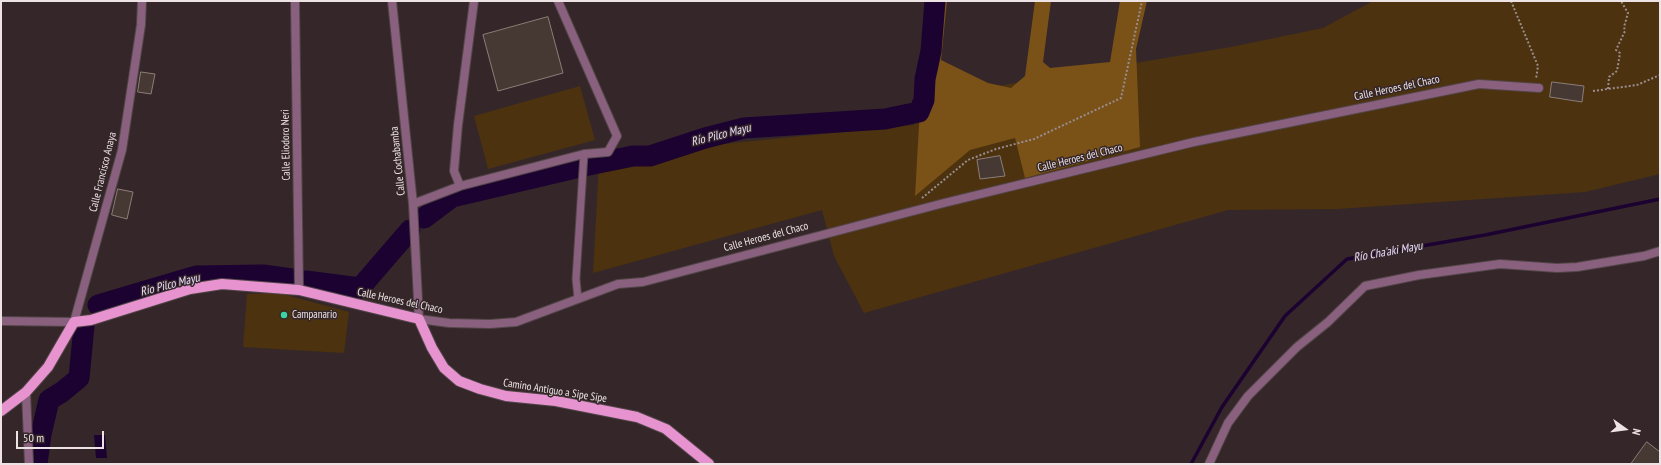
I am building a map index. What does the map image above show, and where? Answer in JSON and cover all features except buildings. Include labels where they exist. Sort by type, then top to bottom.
[{"type":"main road","name":"Calle Heroes del Chaco","points":[[74,322],[91,320],[190,289],[222,284],[299,290],[419,319]]},
{"type":"main road","name":"Camino Antiguo a Sipe Sipe","points":[[419,319],[432,348],[444,368],[459,380],[480,389],[506,396],[556,401],[637,417],[666,429],[709,464]]},
{"type":"main road","points":[[1,411],[26,392],[48,367],[74,322]]},
{"type":"street","name":"Calle Francisco Anaya","points":[[74,322],[122,150],[141,25],[142,1]]},
{"type":"street","name":"Calle Eliodoro Neri","points":[[295,1],[299,290]]},
{"type":"street","name":"Calle Cochabamba","points":[[392,1],[413,204],[419,319]]},
{"type":"street","points":[[460,186],[454,171],[458,125],[474,1]]},
{"type":"street","points":[[413,204],[460,186],[584,154],[608,152],[617,136],[558,1]]},
{"type":"street","name":"Calle Heroes del Chaco","points":[[419,319],[449,323],[490,324],[516,322],[618,284],[644,282],[937,205],[1194,142],[1479,84],[1536,88]]},
{"type":"street","points":[[1209,464],[1228,423],[1248,396],[1297,347],[1328,322],[1365,286],[1419,275],[1500,264],[1557,268],[1577,267],[1644,256],[1660,251]]},
{"type":"street","name":"Calle Heroes del Chaco","points":[[1,321],[74,322]]},
{"type":"street","points":[[26,392],[28,464]]},
{"type":"lane","points":[[578,298],[576,279],[584,154]]},
{"type":"path","points":[[921,199],[968,160],[996,148],[1034,139],[1121,98],[1142,1]]},
{"type":"path","points":[[1511,1],[1538,66],[1536,88]]},
{"type":"path","points":[[1608,89],[1609,77],[1617,71],[1620,53],[1616,50],[1625,31],[1624,27],[1628,13],[1621,1]]},
{"type":"path","points":[[1593,91],[1637,85],[1660,75]]},
{"type":"shaded area","points":[[935,1],[947,1],[941,60],[988,83],[1011,88],[1025,76],[1035,1],[1051,1],[1043,62],[1050,68],[1110,62],[1120,1],[1147,1],[1136,49],[1140,147],[1025,178],[1015,138],[970,150],[915,196],[919,125],[925,79],[931,51]]},
{"type":"shaded area","points":[[1373,1],[1660,1],[1660,174],[1585,192],[1337,209],[1228,210],[864,313],[834,256],[822,210],[593,273],[599,163],[723,144],[913,125],[944,95],[1231,47],[1323,28]]},
{"type":"shaded area","points":[[580,86],[595,140],[488,169],[474,116]]},
{"type":"shaded area","points":[[279,293],[349,312],[344,353],[243,347],[247,294]]},
{"type":"shaded area","points":[[94,435],[105,435],[107,458],[96,458]]},
{"type":"waterway","name":"Río Pilco Mayu","points":[[424,218],[452,197],[584,166],[633,156],[650,156],[705,138],[744,128],[885,119],[919,112],[924,100],[925,79],[931,51],[935,1]]},
{"type":"waterway","name":"Río Cha'aki Mayu","points":[[1191,464],[1222,407],[1285,316],[1347,259],[1485,235],[1660,199]]},
{"type":"waterway","name":"Rio Pilco Mayu","points":[[306,281],[360,288],[410,230]]},
{"type":"waterway","name":"Rio Pilco Mayu","points":[[98,305],[196,276],[263,275],[292,279]]},
{"type":"waterway","name":"Rio Pilco Mayu","points":[[37,464],[41,434],[49,400],[62,392],[79,378],[84,326]]},
{"type":"place","name":"Campanario","points":[[284,315]]}]
